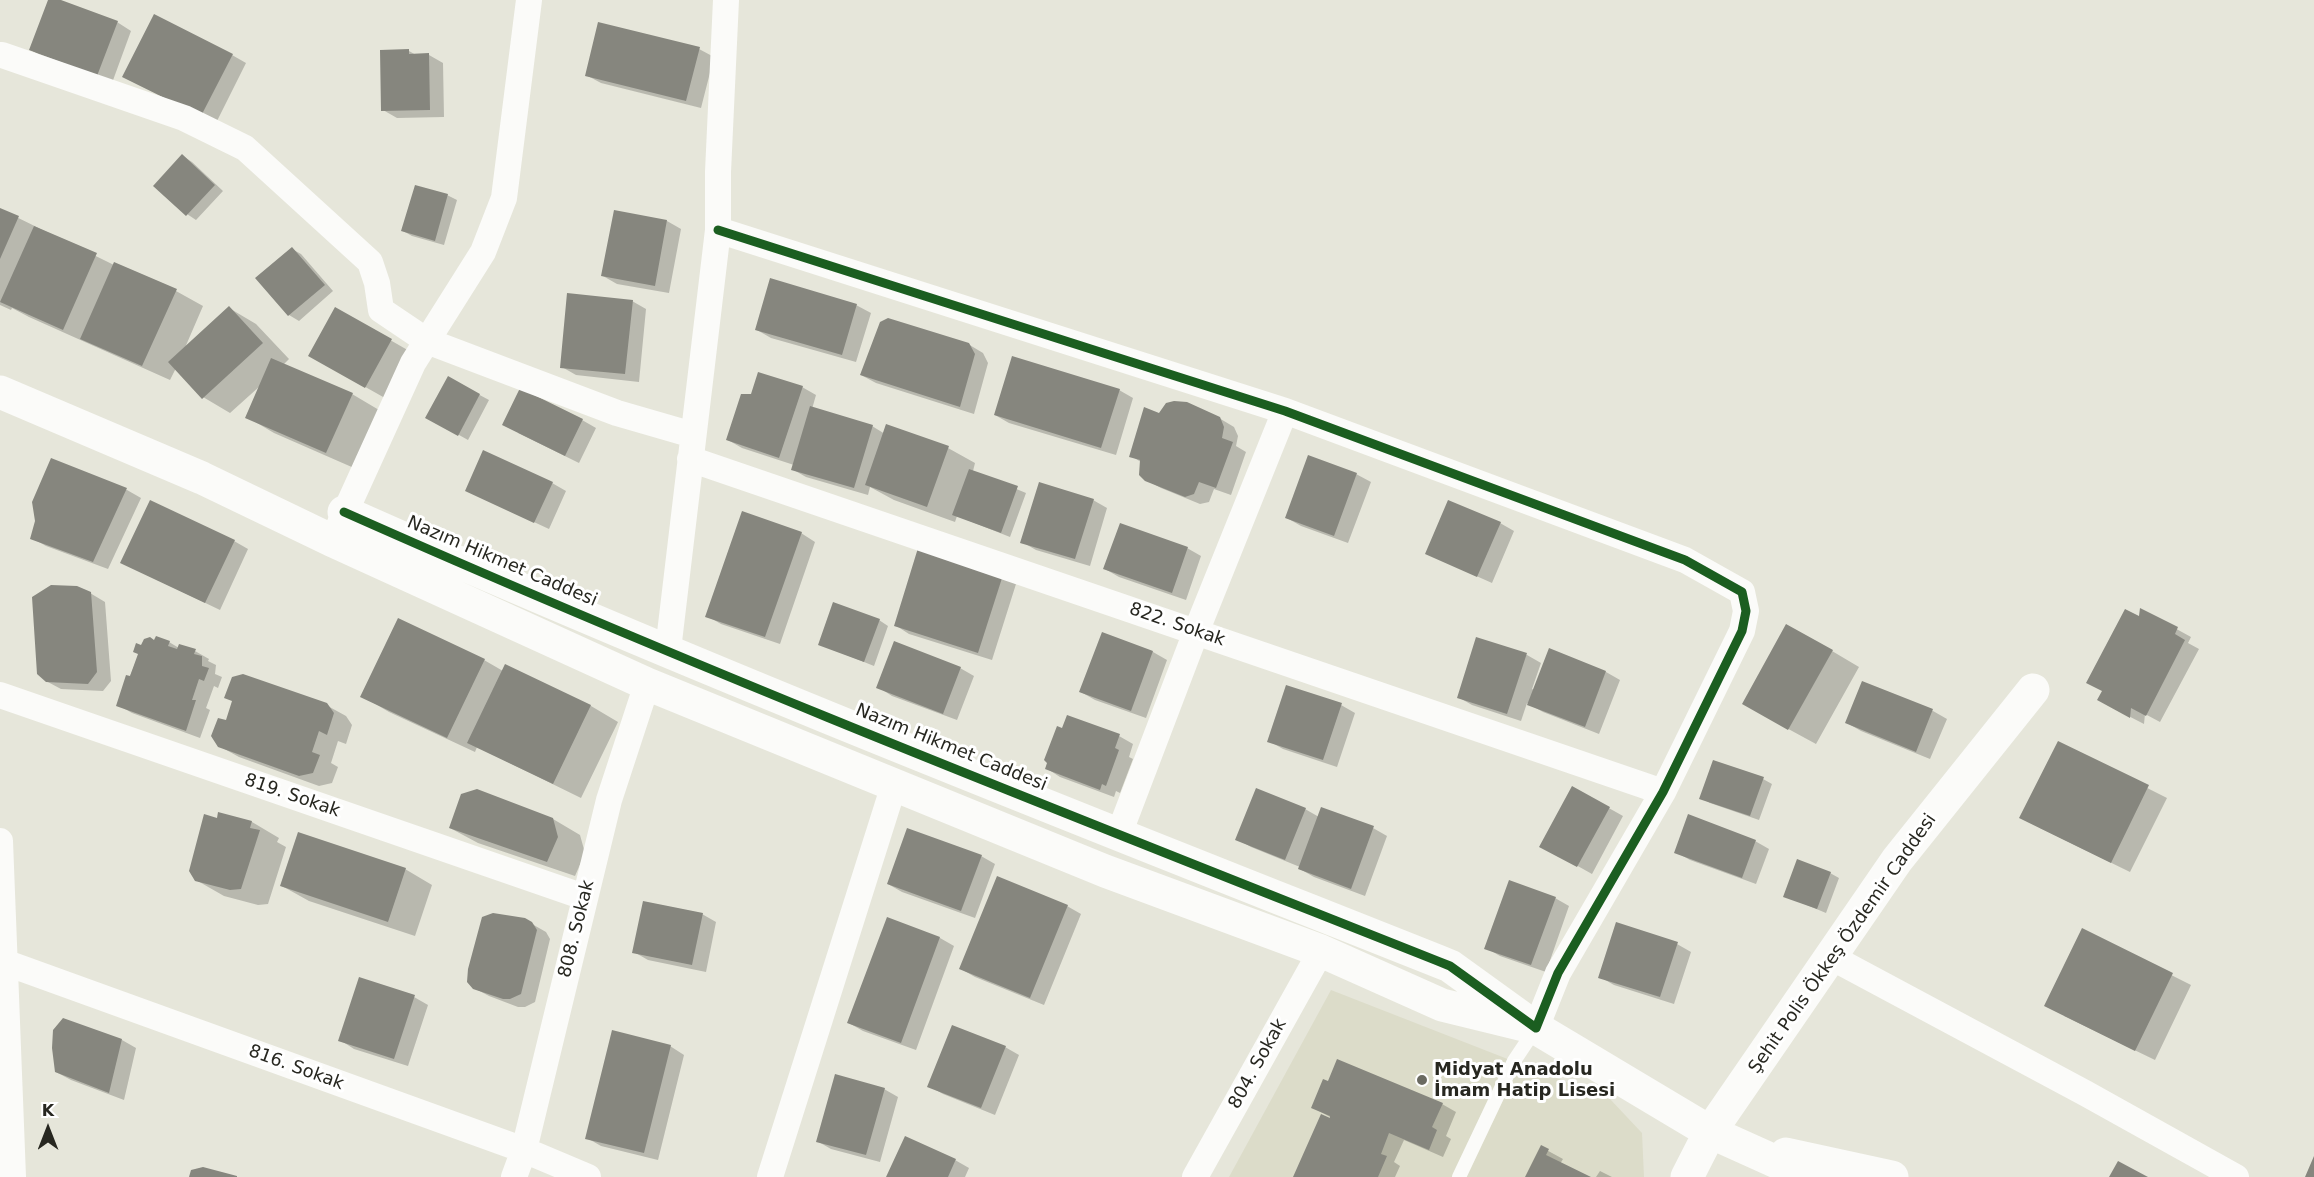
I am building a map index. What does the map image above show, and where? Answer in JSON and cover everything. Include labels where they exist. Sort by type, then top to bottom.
[{"type":"street","points":[[339,526],[412,363],[483,252],[504,198],[529,0]]},
{"type":"street","points":[[668,650],[718,230],[718,172],[726,0]]},
{"type":"street","name":"822. Sokak","points":[[2,55],[184,118],[245,148],[370,262],[377,283],[381,310],[427,341],[617,413],[692,447],[1196,632],[1663,792]]},
{"type":"street","points":[[718,230],[1285,411],[1685,560],[1742,592],[1746,611],[1742,631],[1663,792],[1558,973],[1536,1028]]},
{"type":"street","name":"Nazım Hikmet Caddesi","points":[[0,392],[202,478],[339,526],[447,558],[1119,834],[1450,966],[1536,1028],[1710,1132],[1810,1177]]},
{"type":"street","points":[[1119,834],[1196,632],[1285,411]]},
{"type":"street","name":"Nazım Hikmet Caddesi","points":[[339,526],[647,684],[1105,871],[1321,951],[1442,1005],[1536,1028]]},
{"type":"street","name":"808. Sokak","points":[[514,1177],[524,1150],[609,801],[647,684]]},
{"type":"street","name":"Şehit Polis Ökkeş Özdemir Caddesi","points":[[1687,1177],[1710,1132],[1897,860],[2032,690]]},
{"type":"street","name":"819. Sokak","points":[[0,695],[584,897]]},
{"type":"street","points":[[770,1177],[894,785]]},
{"type":"street","points":[[0,841],[13,1177]]},
{"type":"street","name":"804. Sokak","points":[[1195,1177],[1321,951]]},
{"type":"street","points":[[1831,957],[2236,1177]]},
{"type":"street","name":"816. Sokak","points":[[4,963],[524,1150],[588,1177]]},
{"type":"street","points":[[1740,1145],[1892,1177]]},
{"type":"lane","points":[[1459,1177],[1514,1061],[1536,1028]]},
{"type":"shaded area","name":"Midyat Anadolu İmam Hatip Lisesi","points":[[1331,990],[1610,1099],[1642,1133],[1644,1177],[1229,1177]]},
{"type":"building","points":[[48,0],[61,0],[118,21],[97,76],[29,50]]},
{"type":"building","points":[[154,14],[233,54],[201,116],[122,77]]},
{"type":"building","points":[[598,22],[700,47],[686,101],[585,76]]},
{"type":"building","points":[[409,49],[409,54],[429,53],[430,110],[381,111],[380,50]]},
{"type":"building","points":[[182,154],[215,185],[186,216],[153,186]]},
{"type":"building","points":[[415,185],[448,194],[435,241],[401,231]]},
{"type":"building","points":[[0,208],[19,216],[0,259]]},
{"type":"building","points":[[614,210],[667,220],[655,286],[601,276]]},
{"type":"building","points":[[34,226],[97,253],[63,330],[0,302]]},
{"type":"building","points":[[292,247],[325,285],[288,316],[255,278]]},
{"type":"building","points":[[114,262],[177,289],[142,366],[80,339]]},
{"type":"building","points":[[770,278],[857,304],[842,355],[755,330]]},
{"type":"building","points":[[567,293],[633,300],[625,374],[560,368]]},
{"type":"building","points":[[229,306],[263,343],[202,399],[168,362]]},
{"type":"building","points":[[335,307],[392,339],[365,388],[308,356]]},
{"type":"building","points":[[888,318],[969,343],[975,354],[960,407],[860,375],[880,322]]},
{"type":"building","points":[[1012,356],[1120,389],[1101,448],[994,415]]},
{"type":"building","points":[[271,358],[353,393],[326,453],[245,418]]},
{"type":"building","points":[[758,372],[803,386],[779,458],[726,440],[741,394],[751,394]]},
{"type":"building","points":[[448,376],[480,394],[458,436],[425,418]]},
{"type":"building","points":[[520,388],[583,419],[565,456],[502,425]]},
{"type":"building","points":[[1187,402],[1220,417],[1224,427],[1222,438],[1233,442],[1216,488],[1199,482],[1194,494],[1185,497],[1145,481],[1139,475],[1140,460],[1129,457],[1144,407],[1159,413],[1166,403]]},
{"type":"building","points":[[810,406],[873,425],[854,488],[791,470]]},
{"type":"building","points":[[886,424],[949,446],[927,507],[865,485]]},
{"type":"building","points":[[483,450],[553,482],[534,523],[465,491]]},
{"type":"building","points":[[1308,455],[1357,473],[1334,536],[1285,518]]},
{"type":"building","points":[[51,458],[127,488],[93,562],[30,539],[35,521],[32,502]]},
{"type":"building","points":[[969,469],[1018,486],[1001,533],[952,515]]},
{"type":"building","points":[[1039,482],[1094,499],[1075,559],[1020,543]]},
{"type":"building","points":[[150,500],[235,540],[205,603],[120,563]]},
{"type":"building","points":[[1448,500],[1501,522],[1477,577],[1425,554]]},
{"type":"building","points":[[742,511],[802,532],[765,637],[705,617]]},
{"type":"building","points":[[1120,523],[1188,547],[1172,593],[1103,569]]},
{"type":"building","points":[[918,548],[1003,575],[978,653],[894,626]]},
{"type":"building","points":[[51,585],[77,586],[91,592],[97,672],[88,684],[46,682],[37,674],[32,597]]},
{"type":"building","points":[[833,602],[880,619],[864,662],[818,645]]},
{"type":"building","points":[[2140,608],[2178,627],[2175,634],[2185,640],[2146,716],[2131,708],[2130,718],[2097,700],[2102,691],[2086,683],[2125,609],[2139,616]]},
{"type":"building","points":[[398,618],[485,659],[447,738],[360,697]]},
{"type":"building","points":[[1786,624],[1833,650],[1788,730],[1742,704]]},
{"type":"building","points":[[1102,632],[1153,651],[1131,711],[1079,692]]},
{"type":"building","points":[[156,636],[170,641],[168,646],[177,649],[179,644],[196,649],[194,654],[202,656],[202,666],[209,668],[204,681],[199,679],[192,700],[196,700],[186,731],[116,706],[126,675],[130,676],[138,654],[133,652],[136,643],[141,645],[144,639],[150,637],[154,640]]},
{"type":"building","points":[[1476,637],[1527,653],[1507,714],[1457,698]]},
{"type":"building","points":[[894,641],[961,667],[943,714],[876,688]]},
{"type":"building","points":[[1549,648],[1606,671],[1585,727],[1527,705]]},
{"type":"building","points":[[505,664],[591,705],[553,784],[467,743]]},
{"type":"building","points":[[243,674],[327,703],[334,713],[327,735],[319,731],[312,752],[320,755],[313,773],[299,776],[218,747],[211,736],[218,718],[226,720],[232,701],[224,698],[232,677]]},
{"type":"building","points":[[1862,681],[1933,709],[1916,752],[1845,723]]},
{"type":"building","points":[[1286,685],[1342,703],[1323,760],[1267,742]]},
{"type":"building","points":[[1067,715],[1120,734],[1115,748],[1119,750],[1106,786],[1102,784],[1100,790],[1045,769],[1047,763],[1044,760],[1057,726],[1062,728]]},
{"type":"building","points":[[2058,741],[2149,785],[2111,863],[2019,818]]},
{"type":"building","points":[[1713,760],[1764,777],[1750,816],[1699,799]]},
{"type":"building","points":[[1572,786],[1610,807],[1577,867],[1539,847]]},
{"type":"building","points":[[1256,788],[1306,808],[1285,860],[1235,840]]},
{"type":"building","points":[[477,789],[553,818],[558,837],[547,862],[449,828],[461,794]]},
{"type":"building","points":[[1321,807],[1374,826],[1351,889],[1298,869]]},
{"type":"building","points":[[218,812],[252,821],[250,828],[260,830],[241,889],[230,890],[195,881],[189,871],[204,814],[217,818]]},
{"type":"building","points":[[1688,814],[1756,840],[1742,878],[1674,853]]},
{"type":"building","points":[[907,828],[982,855],[961,911],[887,884]]},
{"type":"building","points":[[298,832],[406,868],[388,922],[280,886]]},
{"type":"building","points":[[1797,859],[1831,872],[1817,909],[1783,897]]},
{"type":"building","points":[[997,876],[1068,905],[1030,998],[959,969]]},
{"type":"building","points":[[1509,880],[1556,897],[1531,965],[1484,949]]},
{"type":"building","points":[[643,901],[703,913],[692,965],[632,953]]},
{"type":"building","points":[[493,913],[525,918],[532,922],[537,930],[521,994],[510,999],[503,999],[473,989],[467,982],[468,969],[482,917]]},
{"type":"building","points":[[887,917],[940,937],[901,1043],[847,1023]]},
{"type":"building","points":[[1616,922],[1678,942],[1660,997],[1598,978]]},
{"type":"building","points":[[2082,928],[2173,973],[2135,1051],[2044,1006]]},
{"type":"building","points":[[359,977],[415,995],[394,1059],[338,1041]]},
{"type":"building","points":[[63,1018],[122,1039],[109,1093],[55,1072],[52,1048],[53,1030]]},
{"type":"building","points":[[952,1025],[1006,1046],[981,1108],[927,1087]]},
{"type":"building","points":[[612,1030],[671,1045],[644,1153],[585,1139]]},
{"type":"building","points":[[1337,1059],[1443,1103],[1432,1127],[1437,1130],[1429,1150],[1389,1133],[1381,1154],[1387,1156],[1378,1177],[1293,1177],[1321,1114],[1330,1118],[1311,1108],[1323,1079],[1328,1081]]},
{"type":"building","points":[[835,1074],[885,1088],[866,1155],[816,1142]]},
{"type":"building","points":[[905,1136],[956,1159],[948,1177],[886,1177]]},
{"type":"building","points":[[1541,1145],[1549,1149],[1546,1155],[1591,1177],[1525,1177]]},
{"type":"building","points":[[2314,1156],[2314,1177],[2305,1177]]},
{"type":"building","points":[[2118,1161],[2148,1177],[2109,1177]]},
{"type":"building","points":[[203,1167],[237,1177],[189,1177],[191,1170]]},
{"type":"cycle path","points":[[344,512],[756,688],[1450,966],[1536,1028],[1558,973],[1663,792],[1742,631],[1746,611],[1742,592],[1685,560],[1285,411],[718,230]]},
{"type":"place","name":"Midyat Anadolu İmam Hatip Lisesi","points":[[1422,1080]]}]
